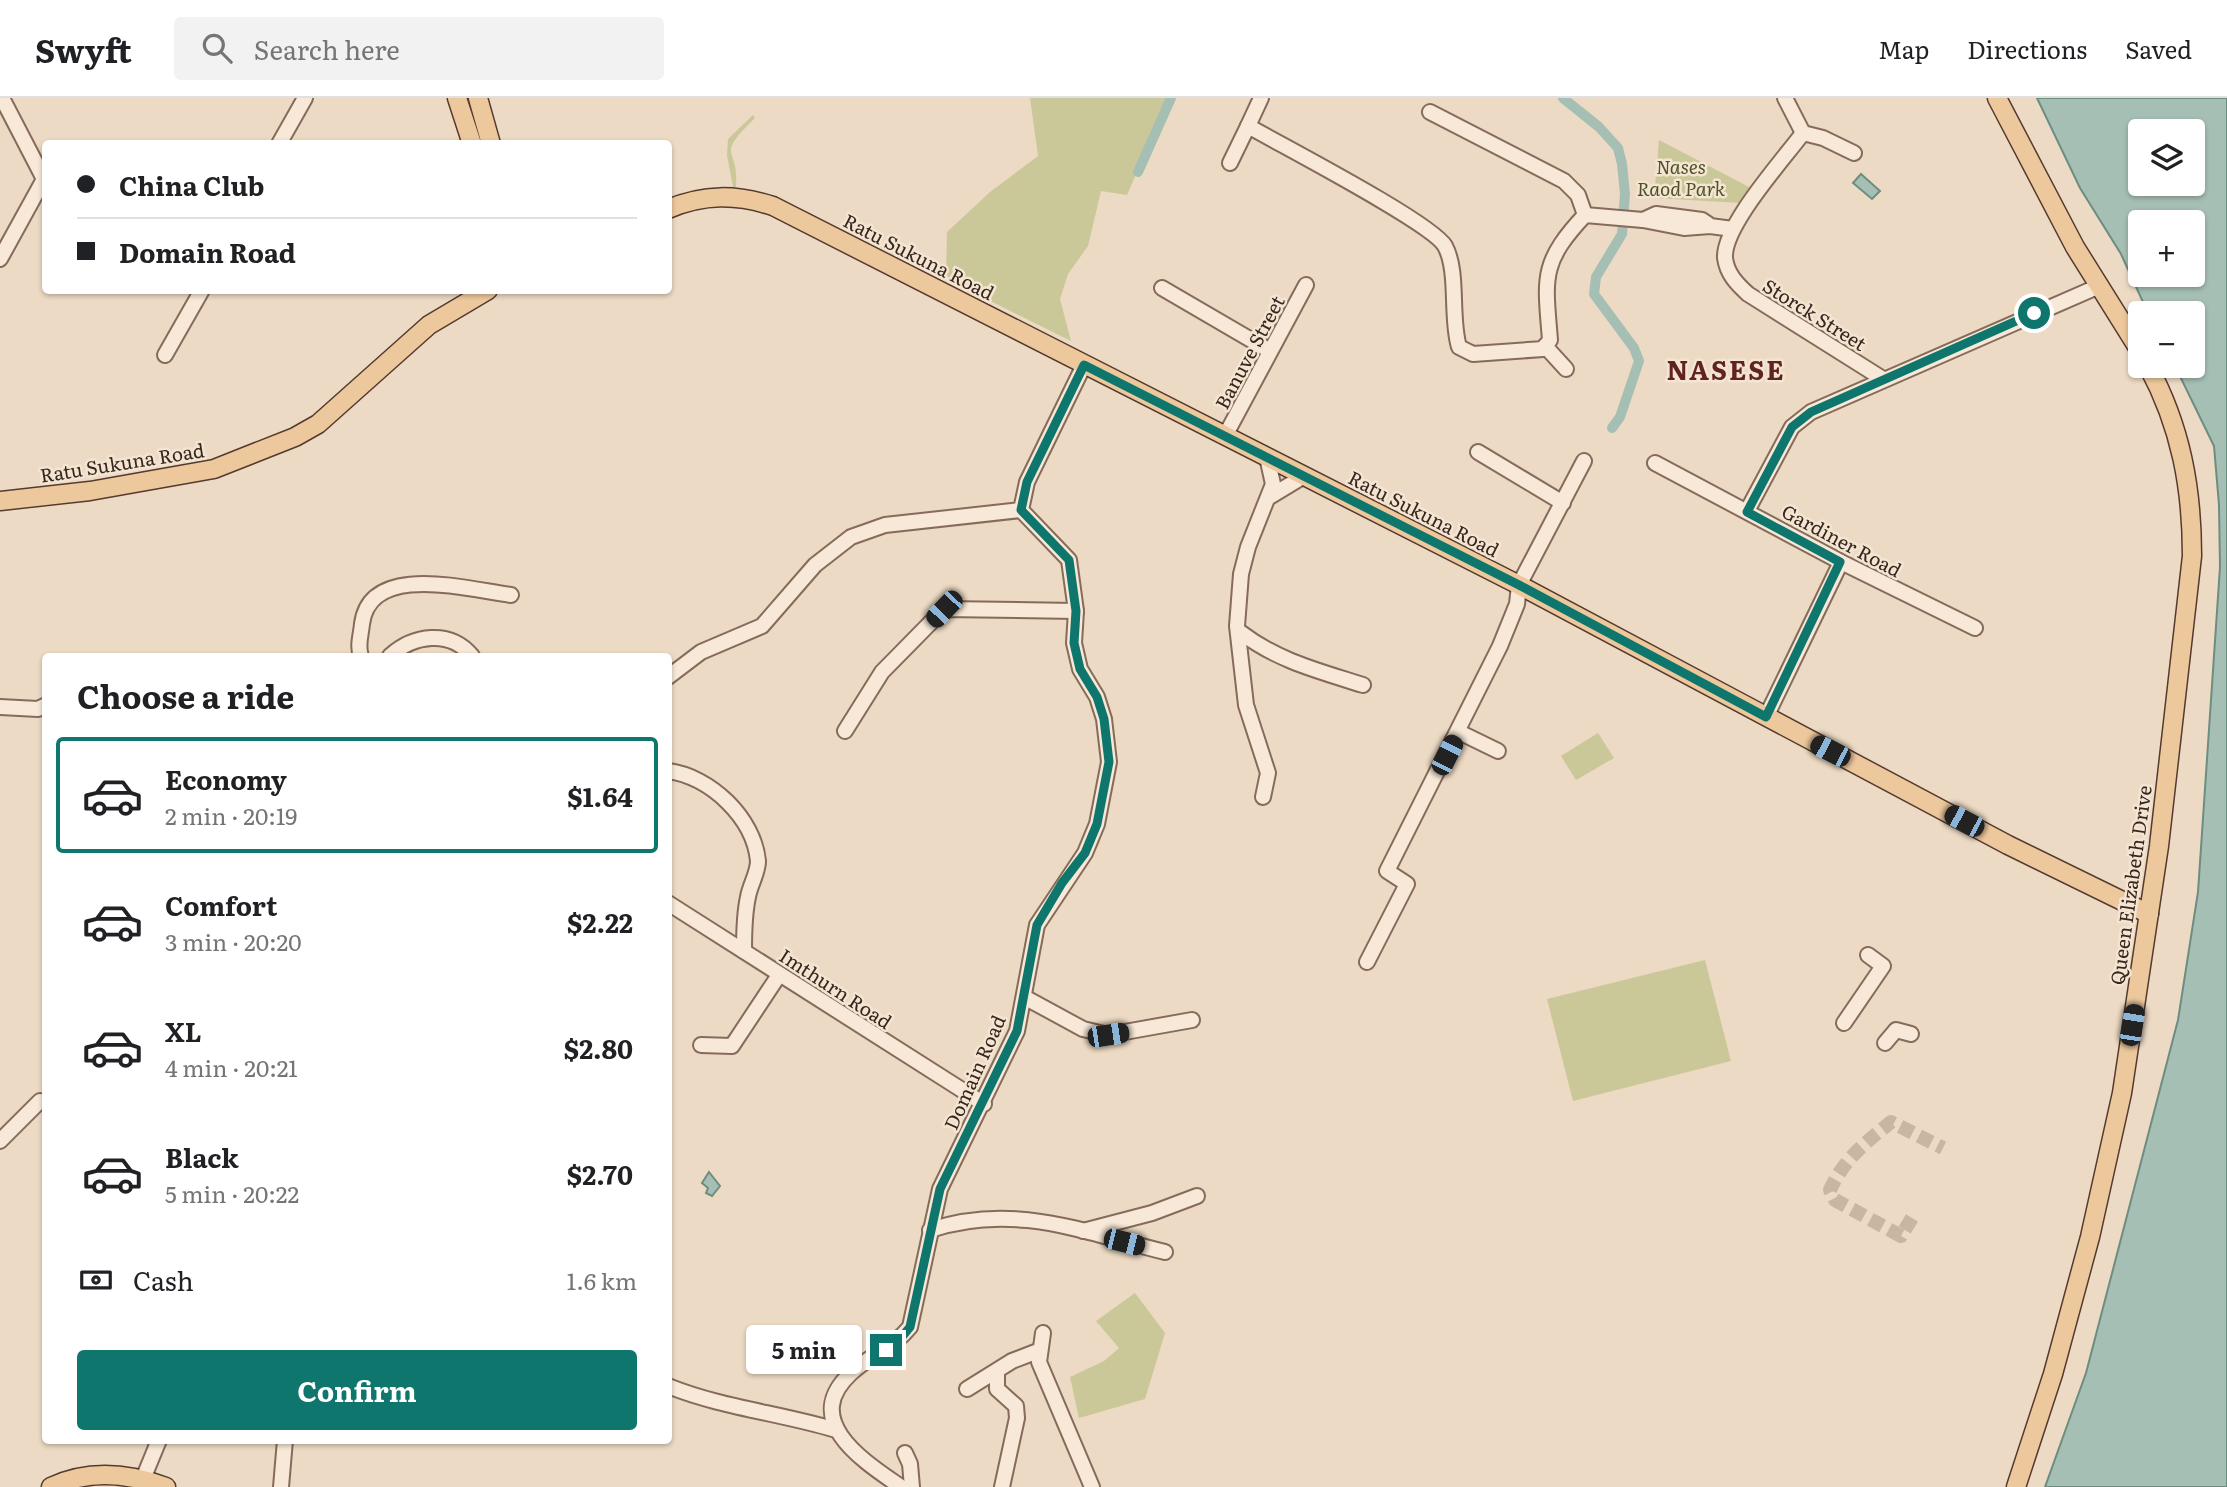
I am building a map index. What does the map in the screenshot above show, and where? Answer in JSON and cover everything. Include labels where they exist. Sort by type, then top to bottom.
[{"type":"main road","points":[[457,98],[471,140]]},
{"type":"main road","points":[[478,98],[490,140]]},
{"type":"main road","points":[[1997,98],[2097,287],[2128,333]]},
{"type":"main road","name":"Ratu Sukuna Road","points":[[672,207],[690,200],[725,196],[773,206],[1519,585],[2008,845],[2149,914]]},
{"type":"main road","name":"Ratu Sukuna Road","points":[[0,502],[90,491],[214,469],[295,437],[317,424],[429,325],[481,294]]},
{"type":"main road","name":"Queen Elizabeth Drive","points":[[2015,1487],[2053,1374],[2108,1165],[2149,914],[2192,556],[2188,479],[2173,417],[2154,378]]},
{"type":"main road","points":[[51,1487],[84,1477],[118,1474],[166,1487]]},
{"type":"street","points":[[2,98],[42,173]]},
{"type":"street","points":[[281,140],[305,98]]},
{"type":"street","points":[[1230,163],[1261,98]]},
{"type":"street","points":[[1785,98],[1803,133],[1824,138],[1854,153]]},
{"type":"street","points":[[1430,113],[1564,181],[1578,195],[1585,215]]},
{"type":"street","points":[[1248,126],[1414,221],[1444,244],[1450,261],[1454,331],[1458,347],[1472,354],[1542,349],[1550,340],[1545,281],[1559,243],[1585,215]]},
{"type":"street","name":"Storck Street","points":[[1803,133],[1733,229],[1725,256],[1733,280],[1767,307],[1883,379]]},
{"type":"street","points":[[0,259],[42,184]]},
{"type":"street","points":[[1585,215],[1629,219],[1656,214],[1702,220],[1710,226],[1733,229]]},
{"type":"street","name":"Banuve Street","points":[[1226,436],[1306,285]]},
{"type":"street","points":[[1747,512],[1792,427],[1811,412],[2097,287]]},
{"type":"street","points":[[1161,288],[1270,351]]},
{"type":"street","points":[[165,355],[200,294]]},
{"type":"street","points":[[1545,346],[1566,369]]},
{"type":"street","points":[[672,674],[701,652],[762,626],[815,565],[851,537],[885,526],[1021,510],[1027,482],[1084,365]]},
{"type":"street","points":[[1478,452],[1563,503]]},
{"type":"street","points":[[1263,797],[1268,773],[1247,705],[1240,632],[1237,626],[1241,574],[1248,547],[1271,496],[1273,484],[1267,457]]},
{"type":"street","points":[[1367,962],[1407,884],[1387,871],[1500,646],[1517,604],[1519,585],[1584,461]]},
{"type":"street","name":"Gardiner Road","points":[[1655,463],[1840,562],[1975,628]]},
{"type":"street","points":[[1271,496],[1304,476]]},
{"type":"street","name":"Domain Road","points":[[836,1430],[832,1412],[836,1393],[851,1372],[897,1343],[910,1327],[940,1189],[984,1104],[1017,1031],[1037,925],[1062,883],[1085,853],[1097,824],[1109,762],[1104,719],[1097,697],[1080,669],[1074,643],[1076,611],[1069,560],[1021,510]]},
{"type":"street","points":[[1766,717],[1840,562]]},
{"type":"street","points":[[360,653],[363,614],[379,594],[396,585],[415,583],[511,595]]},
{"type":"street","points":[[845,731],[882,672],[944,609],[1076,611]]},
{"type":"street","points":[[1240,632],[1260,648],[1288,662],[1363,685]]},
{"type":"street","points":[[393,653],[402,645],[420,637],[443,639],[466,648],[470,653]]},
{"type":"street","points":[[0,707],[42,707]]},
{"type":"street","points":[[1459,732],[1498,751]]},
{"type":"street","points":[[672,772],[701,780],[710,787],[738,815],[752,838],[758,861],[744,921],[744,951]]},
{"type":"street","name":"Imthurn Road","points":[[672,908],[984,1104]]},
{"type":"street","points":[[1844,1023],[1883,966],[1868,955]]},
{"type":"street","points":[[701,1045],[732,1046],[779,975]]},
{"type":"street","points":[[1024,997],[1083,1029],[1108,1035],[1192,1020]]},
{"type":"street","points":[[1885,1043],[1896,1030],[1911,1034]]},
{"type":"street","points":[[0,1141],[40,1101]]},
{"type":"street","points":[[1082,1231],[1152,1213],[1197,1196]]},
{"type":"street","points":[[930,1230],[951,1223],[1024,1217],[1165,1252]]},
{"type":"street","points":[[1043,1333],[1038,1351],[1039,1362],[1092,1487]]},
{"type":"street","points":[[967,1389],[1038,1351]]},
{"type":"street","points":[[997,1371],[998,1389],[1016,1406],[1017,1418],[1002,1487]]},
{"type":"street","points":[[672,1387],[718,1404],[760,1410],[836,1430],[864,1463],[901,1487]]},
{"type":"street","points":[[143,1479],[157,1444]]},
{"type":"street","points":[[281,1487],[285,1444]]},
{"type":"street","points":[[905,1453],[910,1464],[912,1487]]},
{"type":"green space","points":[[1030,98],[1169,98],[1127,195],[1101,191],[1088,246],[1068,274],[1060,299],[1071,341],[946,279],[947,232],[990,192],[1038,156]]},
{"type":"green space","points":[[753,115],[755,118],[742,131],[732,147],[736,174],[736,187],[733,187],[727,155],[728,139]]},
{"type":"green space","name":"Nases Raod Park","points":[[1659,140],[1753,189],[1741,203],[1654,198]]},
{"type":"green space","points":[[1598,733],[1614,758],[1576,780],[1561,756]]},
{"type":"green space","points":[[1705,960],[1731,1061],[1573,1101],[1547,999]]},
{"type":"green space","points":[[1135,1293],[1165,1333],[1145,1399],[1079,1418],[1070,1377],[1104,1361],[1119,1348],[1096,1321]]},
{"type":"shaded area","points":[[2037,98],[2227,98],[2227,1487],[2045,1487],[2086,1373],[2178,1020],[2198,892],[2220,567],[2214,446],[2181,378],[2205,378],[2205,301],[2143,301],[2136,287],[2205,287],[2205,210],[2128,210],[2128,269],[2080,188]]},
{"type":"shaded area","points":[[1861,174],[1880,191],[1872,199],[1853,183]]},
{"type":"shaded area","points":[[709,1172],[720,1186],[712,1196],[706,1193],[708,1188],[702,1183]]},
{"type":"waterway","points":[[1138,172],[1171,98]]},
{"type":"waterway","points":[[1563,98],[1599,127],[1618,148],[1622,164],[1625,194],[1622,234],[1596,277],[1594,294],[1634,348],[1639,361],[1620,417],[1612,428]]},
{"type":"tunnel","points":[[1912,1218],[1901,1236],[1835,1200],[1830,1190],[1849,1160],[1891,1122],[1943,1148]]},
{"type":"district","name":"NASESE","points":[[1726,368]]},
{"type":"route","points":[[886,1350],[897,1343],[910,1327],[940,1189],[984,1104],[1017,1031],[1037,925],[1062,883],[1085,853],[1097,824],[1106,787],[1109,762],[1104,719],[1097,697],[1080,669],[1074,643],[1076,611],[1069,560],[1050,537],[1021,510],[1027,482],[1084,365],[1519,585],[1766,717],[1840,562],[1747,512],[1776,452],[1792,427],[1811,412],[2034,313]]}]
